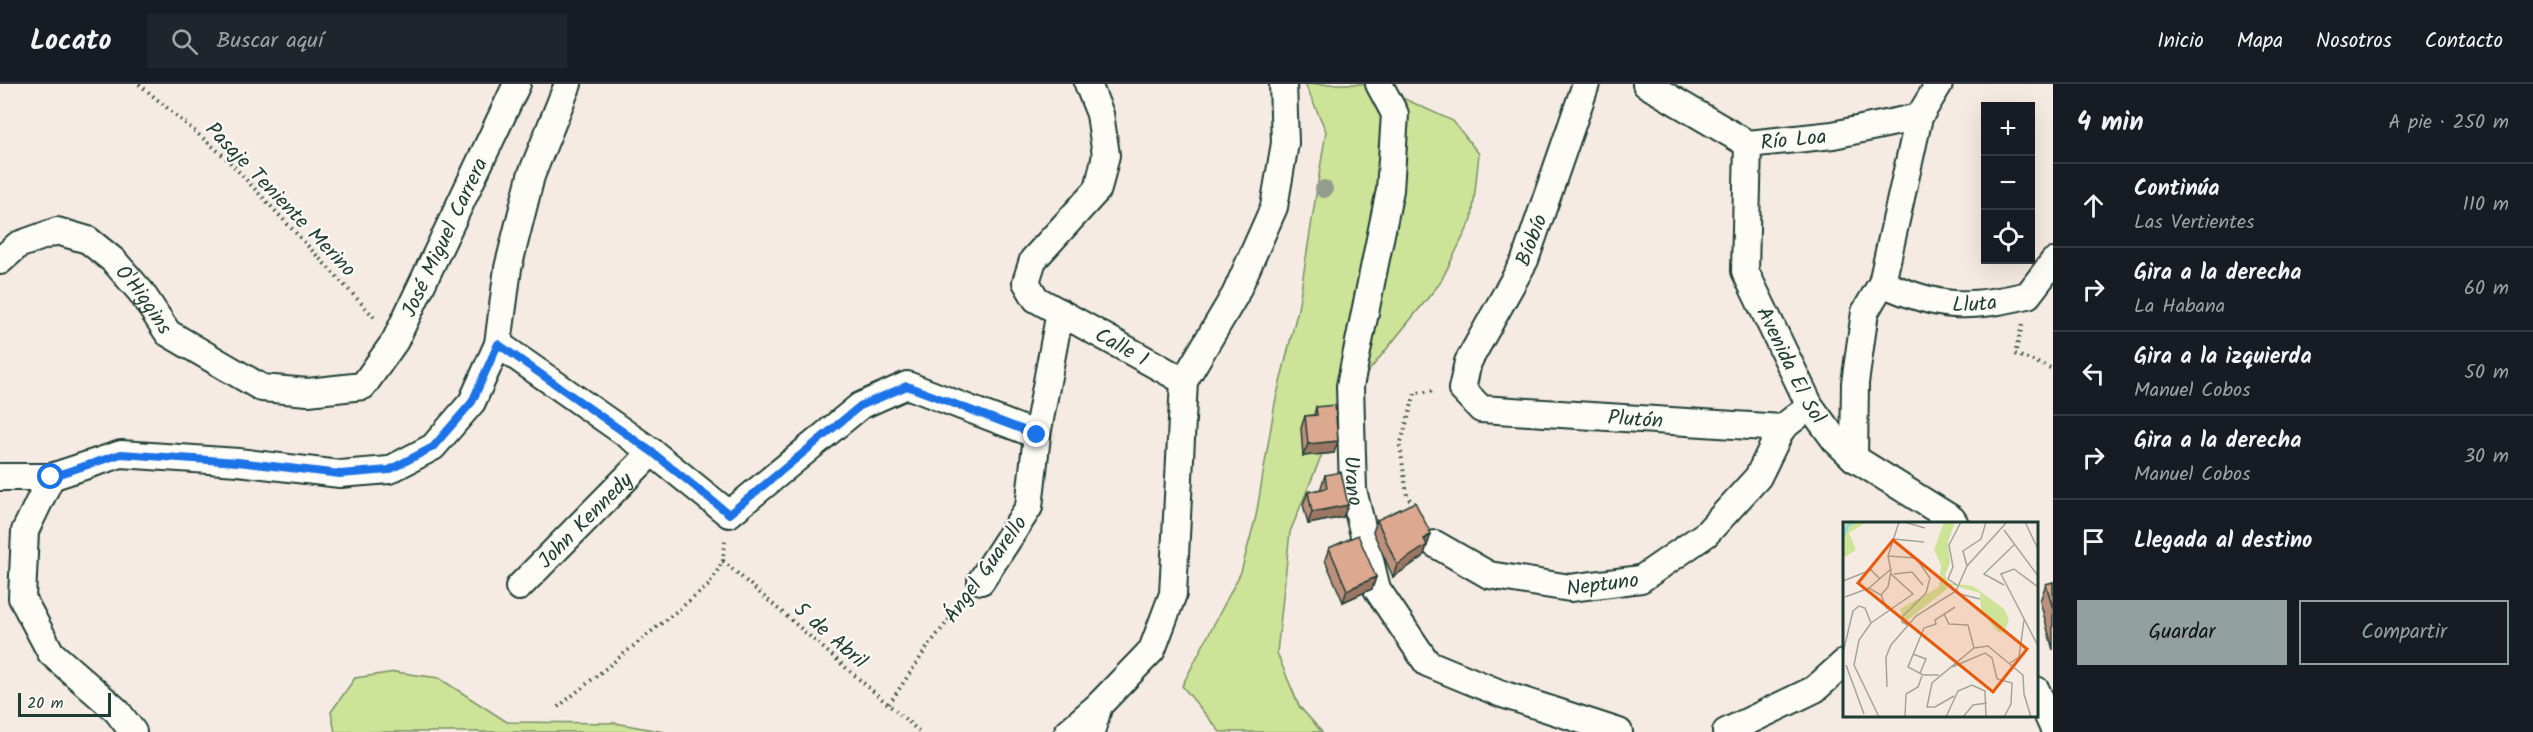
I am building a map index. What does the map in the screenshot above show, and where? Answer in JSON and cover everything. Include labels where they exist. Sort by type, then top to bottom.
[{"type":"street","name":"José Miguel Carrera","points":[[363,386],[395,340],[517,84]]},
{"type":"street","points":[[0,477],[51,477],[121,454],[238,462],[340,474],[389,470],[433,447],[472,402],[498,344],[508,268],[531,176],[568,84]]},
{"type":"street","name":"Calle 1","points":[[1088,84],[1100,114],[1106,154],[1098,189],[1033,260],[1026,282],[1036,299],[1184,381]]},
{"type":"street","points":[[1068,732],[1099,705],[1152,650],[1173,594],[1184,381],[1235,295],[1274,207],[1285,143],[1283,84]]},
{"type":"street","name":"Urano","points":[[1379,84],[1395,114],[1389,190],[1350,386],[1353,490],[1377,589],[1427,663],[1502,694],[1619,732]]},
{"type":"street","name":"Bíobío","points":[[1462,389],[1468,362],[1525,260],[1586,84]]},
{"type":"street","name":"Río Loa","points":[[1646,84],[1748,144],[1833,135],[1919,117]]},
{"type":"street","points":[[1854,458],[1855,383],[1865,312],[1882,283],[1919,117],[1939,84]]},
{"type":"street","name":"Avenida El Sol","points":[[1748,144],[1745,271],[1810,406],[1836,440],[1854,458],[1954,522]]},
{"type":"street","name":"O'Higgins","points":[[0,261],[18,245],[57,231],[88,240],[114,261],[141,292],[168,333],[262,388],[308,392],[363,386]]},
{"type":"street","points":[[2028,295],[2053,262]]},
{"type":"street","name":"Lluta","points":[[1882,283],[1915,298],[1948,304],[1986,304],[2028,295]]},
{"type":"street","name":"Ángel Guarello","points":[[981,581],[1029,507],[1037,435],[1060,312]]},
{"type":"street","points":[[498,344],[652,452],[729,514],[860,406],[907,386],[1037,435]]},
{"type":"street","name":"Plutón","points":[[1462,389],[1481,409],[1782,428]]},
{"type":"street","points":[[1782,428],[1810,406]]},
{"type":"street","name":"Neptuno","points":[[1435,544],[1489,575],[1570,588],[1641,579],[1706,534],[1758,477],[1782,428]]},
{"type":"street","name":"John Kennedy","points":[[519,587],[652,452]]},
{"type":"street","points":[[51,477],[25,531],[22,598],[51,653],[117,711],[134,732]]},
{"type":"street","points":[[1726,732],[1815,689],[1843,665]]},
{"type":"street","points":[[2038,692],[2053,727]]},
{"type":"street","points":[[1091,732],[1099,705]]},
{"type":"path","name":"Pasaje Teniente Merino","points":[[139,84],[225,157],[395,340]]},
{"type":"path","points":[[2028,295],[2015,354],[2053,369]]},
{"type":"path","points":[[1435,544],[1407,495],[1400,446],[1415,393],[1462,389]]},
{"type":"path","points":[[558,707],[709,585],[723,561],[729,514]]},
{"type":"path","name":"5 de Abril","points":[[723,561],[920,732]]},
{"type":"path","name":"Ángel Guarello","points":[[889,704],[929,645],[981,581]]},
{"type":"green space","points":[[1305,84],[1372,84],[1453,121],[1479,154],[1472,219],[1440,283],[1343,403],[1290,532],[1277,653],[1299,706],[1322,732],[1220,732],[1182,686],[1241,572],[1256,516],[1275,403],[1298,309],[1326,131]]},
{"type":"green space","points":[[395,672],[439,678],[507,722],[615,723],[665,732],[335,732],[331,712],[355,678]]},
{"type":"building","points":[[1335,405],[1338,441],[1308,444],[1305,416],[1317,415],[1316,407]]},
{"type":"building","points":[[1341,472],[1348,505],[1312,512],[1308,492],[1327,488],[1325,475]]},
{"type":"building","points":[[1415,502],[1431,534],[1424,539],[1427,545],[1397,565],[1377,520]]},
{"type":"building","points":[[1358,535],[1376,577],[1347,590],[1329,548]]},
{"type":"building","points":[[2053,582],[2053,609],[2046,584]]},
{"type":"route","points":[[51,477],[121,454],[238,462],[340,474],[389,470],[433,447],[472,402],[498,344],[652,452],[729,514],[860,406],[907,386],[1037,435]]}]
